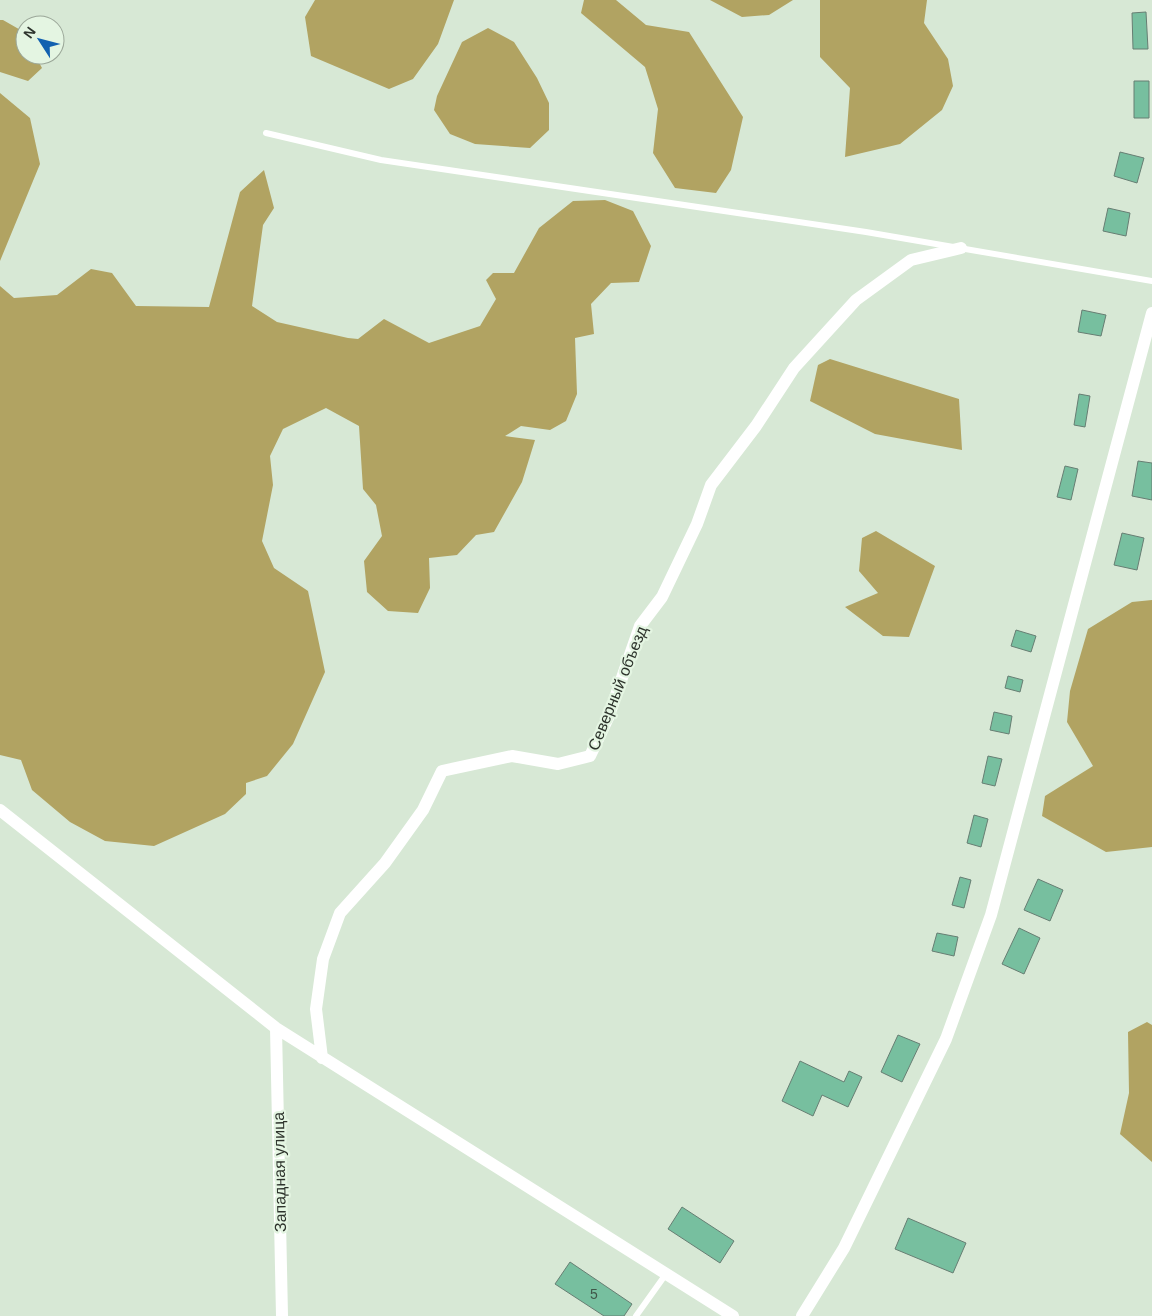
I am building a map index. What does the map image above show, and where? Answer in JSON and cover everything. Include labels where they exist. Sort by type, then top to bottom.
[{"type":"street","name":"Северный объезд","points":[[322,1058],[316,1009],[323,959],[340,913],[385,862],[423,810],[442,771],[512,756],[558,764],[590,756],[608,718],[640,626],[662,597],[697,524],[711,485],[756,426],[794,368],[856,300],[903,265],[911,260],[961,248]]},
{"type":"street","points":[[802,1316],[844,1248],[946,1039],[991,915],[1152,312]]},
{"type":"street","points":[[0,810],[276,1028],[733,1316]]},
{"type":"street","name":"Западная улица","points":[[276,1028],[282,1316]]},
{"type":"lane","points":[[266,133],[381,160],[866,232],[1152,281]]},
{"type":"lane","points":[[636,1316],[666,1274]]},
{"type":"shaded area","points":[[315,0],[454,0],[438,44],[413,79],[389,89],[311,56],[305,17]]},
{"type":"shaded area","points":[[584,0],[616,0],[646,25],[689,32],[743,117],[731,170],[716,193],[675,188],[653,153],[658,109],[645,67],[581,13]]},
{"type":"shaded area","points":[[710,0],[793,0],[769,15],[742,17]]},
{"type":"shaded area","points":[[820,0],[927,0],[924,23],[948,59],[953,86],[942,110],[900,144],[845,157],[850,88],[820,57]]},
{"type":"shaded area","points":[[0,20],[3,20],[15,27],[15,65],[40,65],[42,68],[28,81],[0,72]]},
{"type":"shaded area","points":[[488,28],[514,42],[537,78],[549,103],[549,130],[530,148],[475,144],[450,134],[434,110],[437,96],[462,42]]},
{"type":"shaded area","points":[[0,93],[30,118],[40,164],[0,261]]},
{"type":"shaded area","points":[[264,170],[274,208],[263,225],[252,306],[277,322],[348,338],[358,339],[384,319],[429,343],[480,326],[496,299],[486,280],[493,273],[514,273],[539,228],[573,201],[605,200],[633,211],[651,246],[639,282],[611,283],[591,304],[594,334],[575,338],[577,394],[566,421],[550,430],[521,426],[505,436],[535,440],[522,482],[494,532],[476,535],[457,555],[429,558],[430,588],[418,613],[388,611],[367,592],[364,561],[382,536],[376,505],[363,489],[359,426],[326,408],[283,429],[270,456],[273,485],[262,541],[274,568],[308,591],[325,672],[293,744],[267,776],[246,783],[246,794],[225,814],[154,846],[105,841],[70,822],[32,790],[21,760],[0,755],[0,286],[14,298],[57,295],[91,269],[112,273],[136,306],[209,307],[240,192]]},
{"type":"shaded area","points":[[830,359],[959,399],[962,450],[875,434],[810,401],[818,365]]},
{"type":"shaded area","points":[[876,531],[935,566],[909,637],[883,636],[845,607],[878,593],[859,571],[862,538]]},
{"type":"shaded area","points":[[1152,600],[1152,847],[1106,852],[1042,816],[1045,796],[1093,766],[1067,722],[1070,691],[1088,629],[1132,602]]},
{"type":"shaded area","points":[[1147,1022],[1152,1025],[1152,1162],[1120,1134],[1129,1093],[1128,1032]]},
{"type":"building","points":[[1146,12],[1148,49],[1133,49],[1132,13]]},
{"type":"building","points":[[1134,81],[1149,81],[1149,118],[1134,118]]},
{"type":"building","points":[[1120,152],[1144,158],[1137,183],[1114,176]]},
{"type":"building","points":[[1108,208],[1130,213],[1126,236],[1103,231]]},
{"type":"building","points":[[1082,310],[1106,315],[1101,336],[1078,332]]},
{"type":"building","points":[[1079,394],[1090,396],[1085,427],[1074,425]]},
{"type":"building","points":[[1138,461],[1152,463],[1152,500],[1132,496]]},
{"type":"building","points":[[1065,466],[1078,469],[1071,500],[1057,497]]},
{"type":"building","points":[[1122,533],[1144,538],[1137,570],[1114,565]]},
{"type":"building","points":[[1016,630],[1036,636],[1031,652],[1011,646]]},
{"type":"building","points":[[1008,676],[1023,680],[1020,692],[1005,688]]},
{"type":"building","points":[[994,712],[1012,716],[1009,734],[990,730]]},
{"type":"building","points":[[988,756],[1002,759],[995,786],[982,783]]},
{"type":"building","points":[[974,815],[988,819],[981,847],[967,843]]},
{"type":"building","points":[[960,877],[971,880],[964,908],[952,905]]},
{"type":"building","points":[[1038,879],[1063,890],[1050,921],[1024,910]]},
{"type":"building","points":[[1019,928],[1040,938],[1024,974],[1002,964]]},
{"type":"building","points":[[937,933],[958,937],[954,956],[932,951]]},
{"type":"building","points":[[898,1035],[920,1044],[902,1082],[881,1072]]},
{"type":"building","points":[[800,1061],[844,1082],[849,1071],[862,1077],[848,1107],[822,1095],[813,1116],[782,1101]]},
{"type":"building","points":[[682,1207],[734,1241],[720,1263],[668,1229]]},
{"type":"building","points":[[908,1218],[966,1243],[953,1273],[895,1249]]},
{"type":"building","points":[[570,1262],[632,1304],[624,1316],[604,1316],[555,1284]]}]
